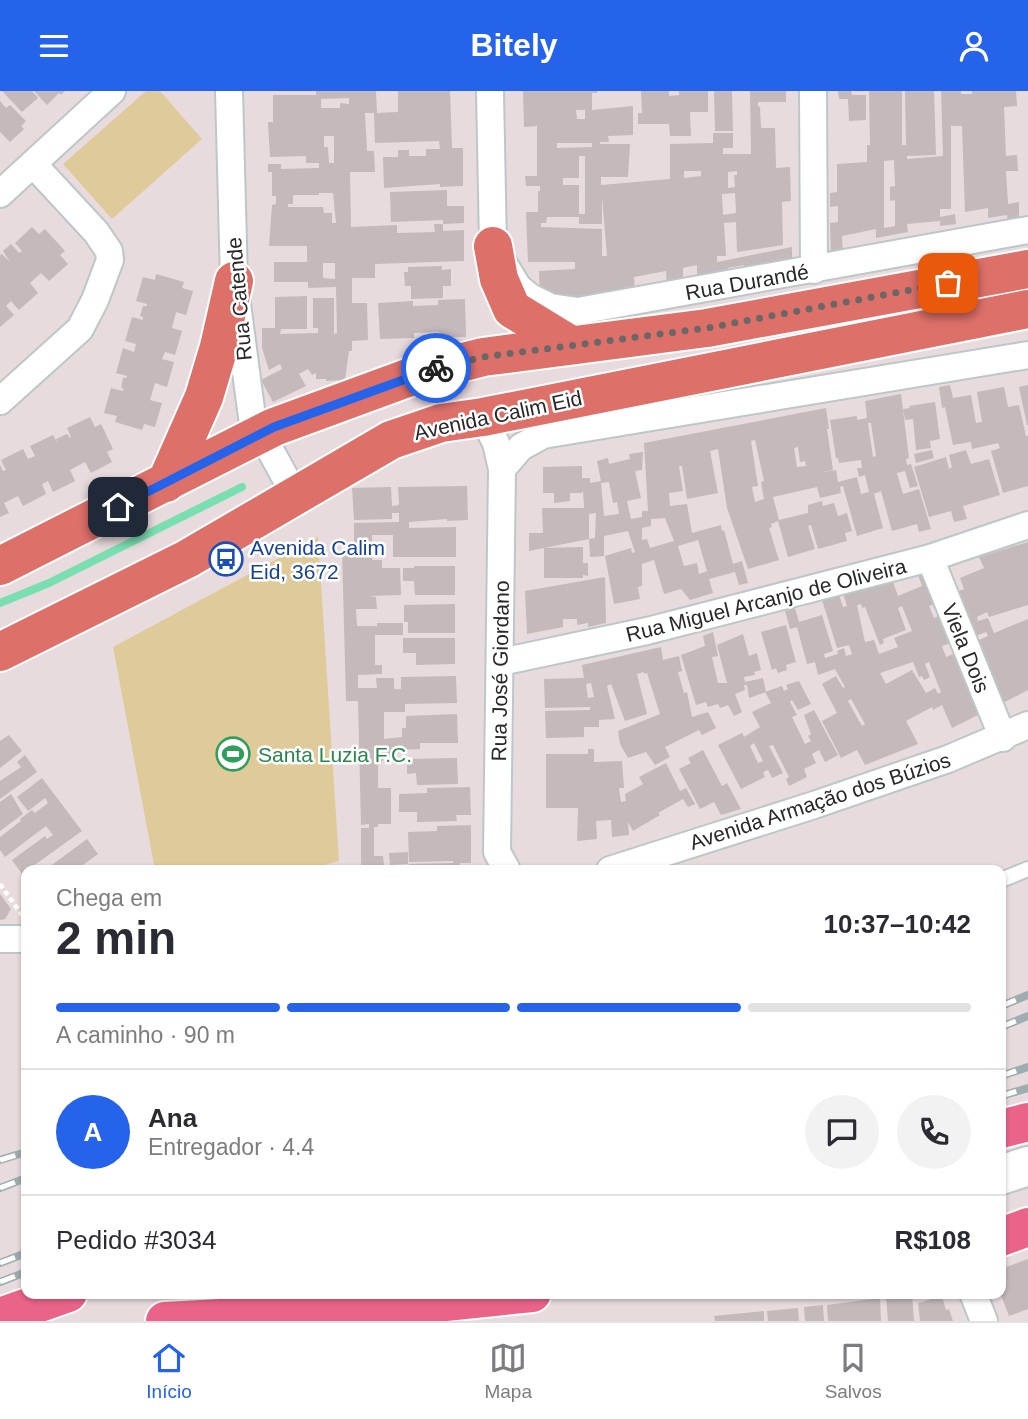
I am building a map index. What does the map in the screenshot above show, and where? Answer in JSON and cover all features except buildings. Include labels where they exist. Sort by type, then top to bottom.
[{"type":"highway","points":[[1006,1128],[1028,1122]]},
{"type":"highway","points":[[1006,1235],[1028,1227]]},
{"type":"highway","points":[[0,1317],[51,1299]]},
{"type":"highway","points":[[165,1321],[381,1312],[484,1299]]},
{"type":"main road","points":[[493,246],[499,279],[512,309],[571,345]]},
{"type":"main road","points":[[0,566],[166,483],[449,364],[707,328],[1028,268]]},
{"type":"main road","points":[[166,483],[204,397],[219,347],[233,281]]},
{"type":"main road","name":"Avenida Calim Eid","points":[[0,652],[187,559],[292,489],[391,439],[441,423],[483,417],[1028,309]]},
{"type":"main road","points":[[483,417],[543,435]]},
{"type":"main road","points":[[1006,1173],[1028,1166]]},
{"type":"main road","points":[[1006,1196],[1028,1189]]},
{"type":"main road","points":[[381,1312],[423,1299]]},
{"type":"street","points":[[0,194],[112,91]]},
{"type":"street","name":"Rua Catende","points":[[229,91],[233,281],[252,417],[292,489]]},
{"type":"street","points":[[490,91],[493,246]]},
{"type":"street","points":[[813,91],[814,270]]},
{"type":"street","points":[[0,401],[80,329],[95,300],[110,260],[109,251],[96,232],[33,164]]},
{"type":"street","name":"Rua Durandé","points":[[493,246],[518,287],[530,297],[550,307],[578,311],[1028,230]]},
{"type":"street","points":[[502,469],[521,447],[543,435],[1028,355]]},
{"type":"street","name":"Rua José Giordano","points":[[483,417],[496,443],[502,469],[497,852],[504,865]]},
{"type":"street","name":"Rua Miguel Arcanjo de Oliveira","points":[[501,662],[647,631],[930,558],[1028,525]]},
{"type":"street","name":"Viela Dois","points":[[930,558],[1003,738]]},
{"type":"street","name":"Avenida Armação dos Búzios","points":[[626,865],[814,805],[1003,738],[1028,726]]},
{"type":"street","points":[[0,939],[21,931]]},
{"type":"street","points":[[975,1299],[984,1321]]},
{"type":"lane","points":[[1006,878],[1028,869]]},
{"type":"path","points":[[0,884],[21,922]]},
{"type":"shaded area","points":[[146,91],[160,91],[202,139],[112,219],[63,164]]},
{"type":"shaded area","name":"Santa Luzia F.C.","points":[[318,537],[339,861],[325,865],[154,865],[113,647]]},
{"type":"waterway","points":[[0,603],[49,583],[242,487]]},
{"type":"railway","points":[[1006,1004],[1028,995]]},
{"type":"railway","points":[[1006,1025],[1028,1016]]},
{"type":"railway","points":[[1006,1074],[1028,1067]]},
{"type":"railway","points":[[1006,1095],[1028,1088]]},
{"type":"railway","points":[[0,1160],[21,1154]]},
{"type":"railway","points":[[0,1188],[21,1180]]},
{"type":"railway","points":[[0,1263],[21,1255]]},
{"type":"railway","points":[[0,1282],[21,1274]]},
{"type":"way so far","points":[[436,368],[483,357],[707,328],[948,283]]},
{"type":"place","name":"Avenida Calim Eid, 3672","points":[[226,559]]},
{"type":"place","name":"Santa Luzia F.C.","points":[[233,754]]},
{"type":"route","points":[[118,507],[274,427],[436,368]]}]
